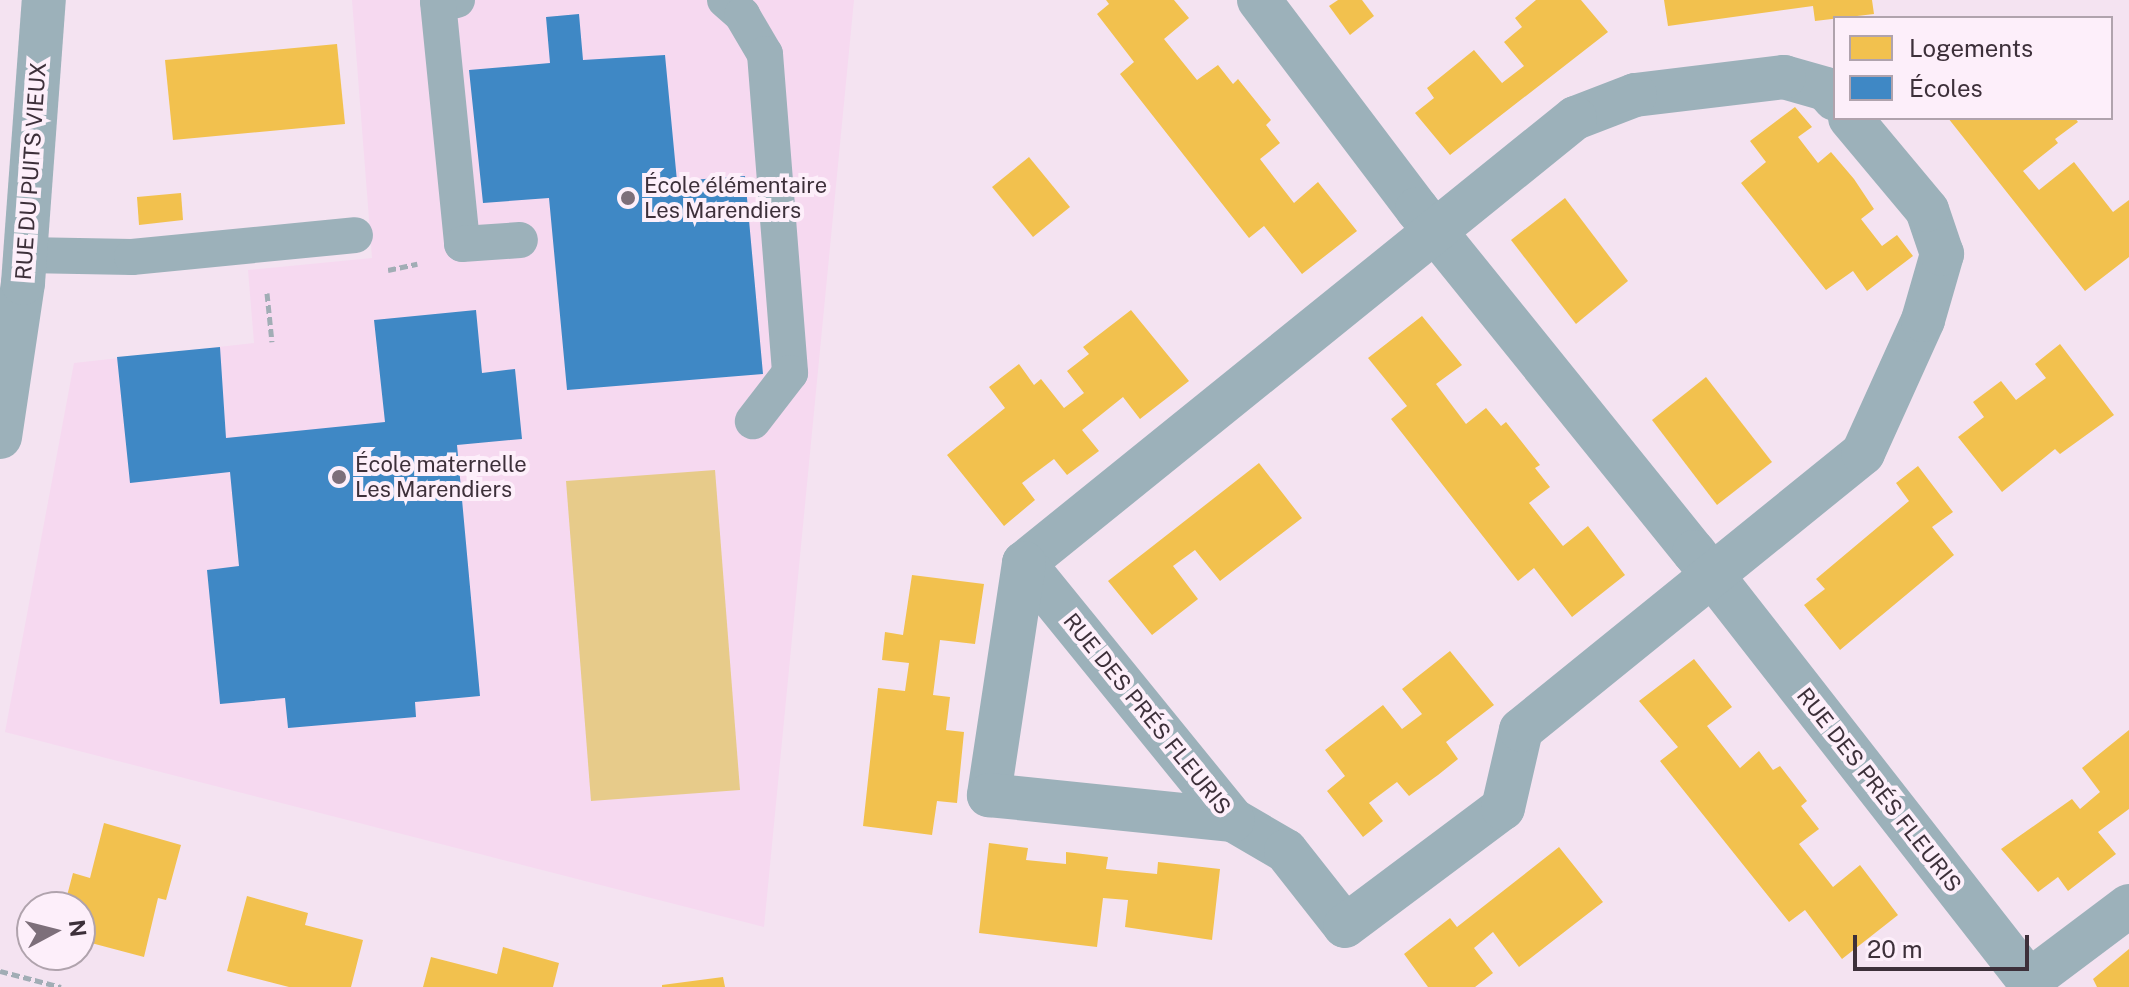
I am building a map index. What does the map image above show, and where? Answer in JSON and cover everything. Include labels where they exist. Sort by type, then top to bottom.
[{"type":"street","name":"RUE DU PUITS VIEUX","points":[[0,437],[44,0]]},
{"type":"street","name":"RUE DES PRÉS FLEURIS","points":[[1259,0],[1434,229],[1713,575],[2029,981],[2129,906]]},
{"type":"street","points":[[1233,820],[989,795],[1024,563],[1575,118],[1635,95],[1784,77],[1826,89],[1833,97]]},
{"type":"street","name":"RUE DES PRÉS FLEURIS","points":[[1024,563],[1233,820],[1286,851],[1345,926],[1503,808],[1521,730],[1863,453],[1923,320],[1942,254],[1927,210],[1852,120]]},
{"type":"lane","points":[[457,0],[438,2],[462,244],[520,240]]},
{"type":"lane","points":[[725,0],[742,15],[765,54],[790,373],[753,421]]},
{"type":"lane","points":[[16,273],[132,257],[355,235]]},
{"type":"path","points":[[266,281],[272,342]]},
{"type":"path","points":[[0,971],[61,987]]},
{"type":"shaded area","points":[[352,0],[854,0],[764,927],[5,732],[74,363],[254,343],[248,270],[372,258]]},
{"type":"shaded area","points":[[715,470],[740,790],[591,801],[566,481]]},
{"type":"building: Logements","points":[[1106,0],[1174,0],[1189,18],[1164,39],[1197,80],[1218,65],[1233,84],[1238,79],[1271,120],[1266,125],[1280,143],[1260,159],[1294,203],[1318,182],[1357,231],[1302,274],[1264,226],[1249,238],[1120,74],[1134,62],[1097,14],[1109,4]]},
{"type":"building: Logements","points":[[1338,0],[1362,0],[1374,16],[1350,35],[1329,6]]},
{"type":"building: Logements","points":[[1536,0],[1581,0],[1608,32],[1450,155],[1415,113],[1434,98],[1427,88],[1474,50],[1502,83],[1524,66],[1504,42],[1522,27],[1515,18]]},
{"type":"building: Logements","points":[[1664,0],[1872,0],[1874,14],[1833,16],[1833,19],[1815,21],[1813,6],[1668,26]]},
{"type":"building: Logements","points":[[337,44],[345,124],[173,140],[165,60]]},
{"type":"building: Logements","points":[[1795,107],[1812,127],[1798,137],[1818,163],[1831,152],[1854,179],[1874,209],[1861,219],[1882,246],[1897,235],[1913,256],[1867,291],[1853,271],[1826,290],[1741,183],[1766,162],[1750,141]]},
{"type":"building: Logements","points":[[1950,120],[2076,120],[2078,122],[2055,139],[2058,143],[2023,171],[2039,190],[2074,162],[2113,212],[2129,200],[2129,257],[2085,291]]},
{"type":"building: Logements","points":[[1029,157],[1070,207],[1033,237],[992,187]]},
{"type":"building: Logements","points":[[181,193],[183,220],[139,225],[137,197]]},
{"type":"building: Logements","points":[[1565,198],[1628,281],[1576,324],[1511,240]]},
{"type":"building: Logements","points":[[1131,310],[1189,381],[1140,419],[1123,397],[1082,430],[1099,451],[1067,475],[1054,459],[1022,483],[1035,500],[1004,526],[947,455],[1005,408],[989,387],[1019,364],[1034,385],[1041,379],[1064,408],[1084,393],[1067,371],[1089,354],[1083,347]]},
{"type":"building: Logements","points":[[1422,316],[1462,365],[1436,384],[1466,424],[1486,408],[1501,426],[1506,422],[1540,465],[1535,468],[1550,487],[1529,503],[1563,546],[1588,526],[1625,575],[1572,617],[1534,568],[1518,581],[1391,419],[1407,406],[1368,358]]},
{"type":"building: Logements","points":[[2060,344],[2114,415],[2060,454],[2055,449],[2002,492],[1958,437],[1984,417],[1973,402],[2001,381],[2016,400],[2046,378],[2035,364]]},
{"type":"building: Logements","points":[[1706,377],[1772,462],[1717,505],[1652,420]]},
{"type":"building: Logements","points":[[1259,463],[1302,518],[1220,581],[1195,550],[1173,566],[1198,599],[1152,635],[1108,581]]},
{"type":"building: Logements","points":[[1918,466],[1953,512],[1932,527],[1954,555],[1840,650],[1804,605],[1825,589],[1816,579],[1909,501],[1896,483]]},
{"type":"building: Logements","points":[[912,575],[984,584],[975,644],[940,640],[933,695],[950,697],[946,730],[964,732],[957,803],[937,801],[932,835],[863,826],[878,688],[905,691],[909,663],[882,660],[885,632],[903,635]]},
{"type":"building: Logements","points":[[1450,651],[1494,705],[1446,742],[1458,759],[1438,775],[1409,796],[1397,782],[1369,803],[1383,821],[1363,837],[1327,791],[1345,776],[1325,750],[1383,705],[1402,729],[1422,714],[1402,689]]},
{"type":"building: Logements","points":[[1694,659],[1732,707],[1707,726],[1740,768],[1759,751],[1773,770],[1780,766],[1807,801],[1801,806],[1819,829],[1799,844],[1833,887],[1860,865],[1898,915],[1842,959],[1805,910],[1789,922],[1660,761],[1678,747],[1639,701]]},
{"type":"building: Logements","points":[[2129,730],[2129,809],[2098,832],[2116,854],[2068,891],[2058,877],[2038,892],[2001,849],[2072,799],[2080,809],[2100,792],[2082,768]]},
{"type":"building: Logements","points":[[104,823],[181,845],[166,900],[158,898],[144,957],[96,944],[96,891],[68,891],[73,873],[90,878]]},
{"type":"building: Logements","points":[[989,843],[1028,848],[1026,860],[1066,864],[1066,852],[1108,857],[1106,869],[1157,874],[1158,862],[1220,869],[1212,940],[1125,927],[1128,900],[1103,898],[1097,947],[979,933]]},
{"type":"building: Logements","points":[[1559,847],[1603,902],[1519,967],[1493,932],[1474,948],[1493,973],[1475,987],[1428,987],[1404,954],[1450,918],[1457,927]]},
{"type":"building: Logements","points":[[247,896],[308,913],[305,925],[363,940],[351,987],[289,987],[227,971]]},
{"type":"building: Logements","points":[[503,947],[559,963],[553,987],[423,987],[431,957],[497,974]]},
{"type":"building: Logements","points":[[2129,949],[2129,987],[2097,987],[2093,979]]},
{"type":"building: Logements","points":[[723,977],[725,987],[662,987],[662,985]]},
{"type":"building: Écoles","points":[[579,14],[583,60],[665,55],[677,181],[745,176],[763,374],[567,390],[549,198],[483,203],[469,70],[550,63],[546,17]]},
{"type":"building: Écoles","points":[[476,310],[482,373],[515,369],[522,439],[457,445],[480,696],[415,702],[416,717],[288,728],[285,698],[220,704],[207,570],[239,566],[230,472],[130,483],[117,357],[220,347],[226,438],[385,422],[374,320]]},
{"type":"place","name":"École élémentaire Les Marendiers","points":[[628,198]]},
{"type":"place","name":"École maternelle Les Marendiers","points":[[339,477]]}]
